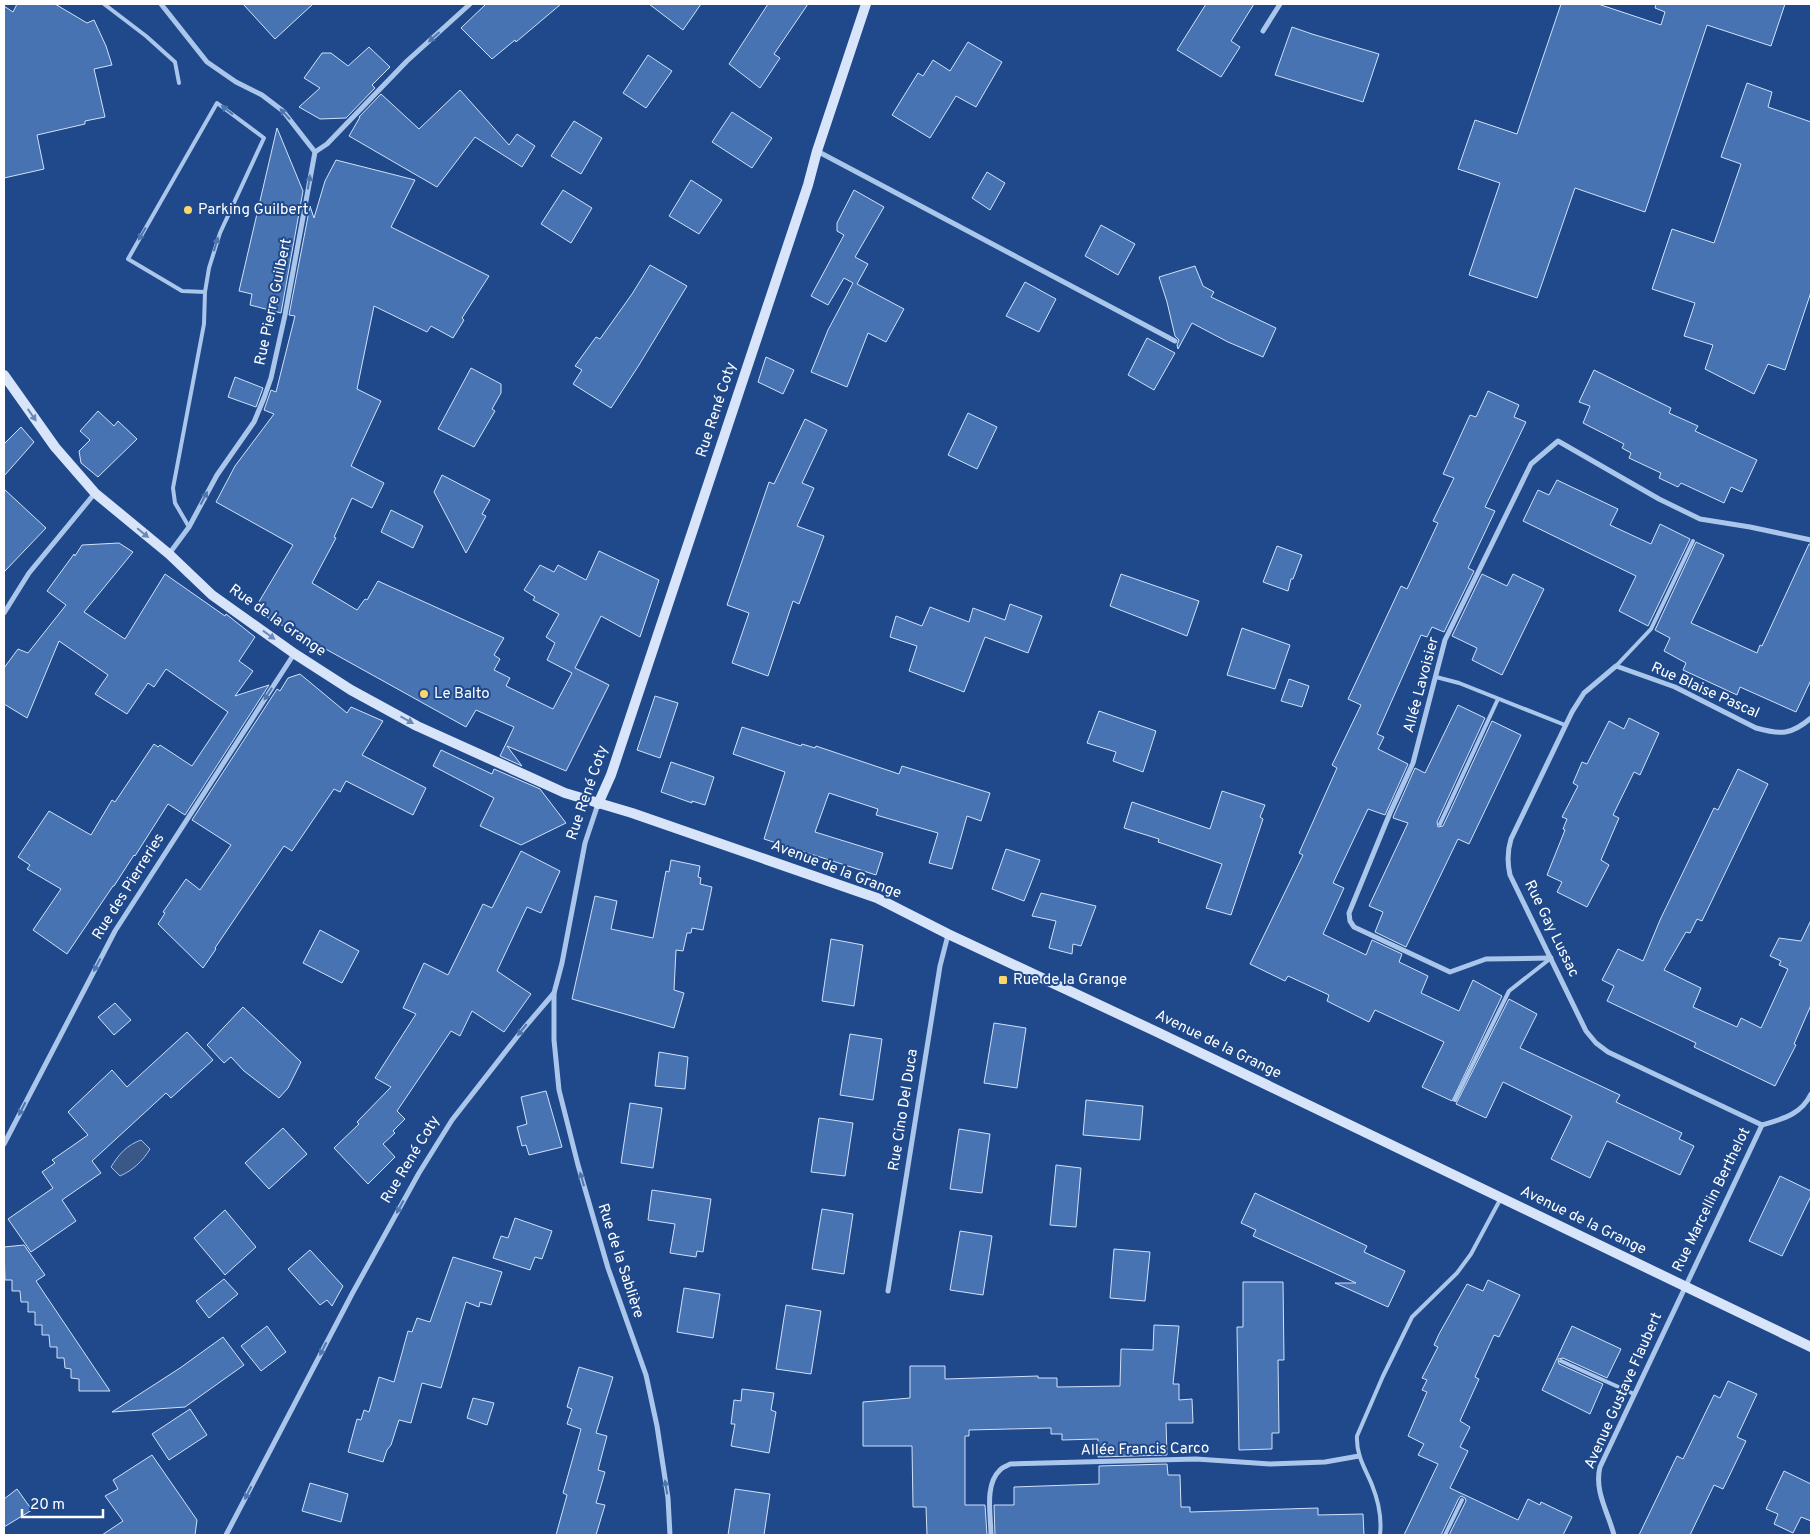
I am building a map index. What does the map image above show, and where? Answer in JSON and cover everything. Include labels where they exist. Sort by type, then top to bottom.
[{"type":"street","points":[[161,4],[207,62],[236,82],[262,95],[283,111],[315,152],[327,144],[407,61],[470,4]]},
{"type":"street","name":"Rue René Coty","points":[[226,1535],[352,1294],[419,1173],[452,1120],[554,993],[562,964],[585,844],[598,804],[611,775],[805,195],[817,151],[866,4]]},
{"type":"street","points":[[1263,31],[1280,4]]},
{"type":"street","points":[[817,151],[1175,341]]},
{"type":"street","name":"Rue Pierre Guilbert","points":[[170,554],[188,527],[217,475],[254,422],[271,378],[296,258],[315,152]]},
{"type":"street","name":"Rue de la Grange","points":[[4,375],[55,447],[94,493],[170,554],[212,595],[295,654],[351,690],[417,726],[565,793],[598,804]]},
{"type":"street","name":"Allée Lavoisier","points":[[1551,958],[1486,959],[1450,972],[1354,927],[1350,921],[1349,913],[1390,813],[1413,763],[1445,640],[1531,464],[1558,441],[1659,499],[1700,518],[1750,526],[1811,540]]},
{"type":"street","points":[[4,613],[29,573],[94,493]]},
{"type":"street","name":"Rue des Pierreries","points":[[4,1144],[115,931],[295,654]]},
{"type":"street","name":"Rue Blaise Pascal","points":[[1616,666],[1675,687],[1756,728],[1770,732],[1788,732],[1802,726],[1811,718]]},
{"type":"street","name":"Rue Gay Lussac","points":[[1616,666],[1584,693],[1565,725],[1511,839],[1507,863],[1510,875],[1586,1031],[1596,1043],[1608,1052],[1762,1125]]},
{"type":"street","name":"Avenue de la Grange","points":[[598,804],[632,813],[877,898],[948,934],[1157,1032],[1811,1347]]},
{"type":"street","name":"Rue Cino Del Duca","points":[[888,1291],[940,966],[948,934]]},
{"type":"street","name":"Rue de la Sablière","points":[[554,993],[554,1040],[559,1090],[578,1165],[608,1268],[646,1376],[668,1498],[670,1535]]},
{"type":"street","name":"Rue Marcellin Berthelot","points":[[1684,1287],[1762,1125],[1785,1118],[1800,1110],[1811,1094]]},
{"type":"street","name":"Avenue Gustave Flaubert","points":[[1614,1535],[1599,1492],[1597,1478],[1600,1467],[1684,1287]]},
{"type":"street","name":"Allée Francis Carco","points":[[991,1535],[990,1492],[994,1477],[1000,1469],[1010,1464],[1196,1459],[1270,1464],[1324,1462],[1359,1456]]},
{"type":"lane","points":[[104,4],[146,36],[175,62],[179,83]]},
{"type":"lane","points":[[188,527],[175,503],[173,488],[204,324],[209,268],[220,233],[264,138],[217,103],[128,259],[182,291],[206,292]]},
{"type":"lane","points":[[1616,666],[1651,629],[1693,541]]},
{"type":"lane","points":[[1436,677],[1459,683],[1565,725]]},
{"type":"lane","points":[[1440,824],[1498,699]]},
{"type":"lane","points":[[1455,1100],[1509,991],[1551,958]]},
{"type":"lane","points":[[1380,1535],[1379,1508],[1356,1447],[1357,1436],[1383,1376],[1412,1317],[1457,1272],[1471,1254],[1500,1198]]},
{"type":"lane","points":[[1561,1361],[1634,1394]]},
{"type":"lane","points":[[1445,1535],[1462,1500]]},
{"type":"water","points":[[141,1140],[150,1149],[137,1165],[120,1176],[111,1167],[124,1150]]},
{"type":"building","points":[[17,4],[55,4],[87,23],[94,20],[112,65],[94,69],[105,117],[85,121],[85,124],[37,135],[44,169],[4,178],[4,6],[13,12]]},
{"type":"building","points":[[243,4],[313,4],[275,39]]},
{"type":"building","points":[[486,4],[561,4],[516,42],[515,40],[492,59],[461,28]]},
{"type":"building","points":[[649,4],[701,4],[683,30]]},
{"type":"building","points":[[768,4],[808,4],[774,54],[780,58],[760,88],[729,64]]},
{"type":"building","points":[[1206,4],[1254,4],[1231,41],[1240,47],[1221,77],[1177,50]]},
{"type":"building","points":[[1561,4],[1598,4],[1661,25],[1665,12],[1655,8],[1656,4],[1785,4],[1771,46],[1707,25],[1645,212],[1575,188],[1537,298],[1469,275],[1500,183],[1458,169],[1475,120],[1517,134]]},
{"type":"building","points":[[1292,27],[1379,54],[1363,102],[1275,75]]},
{"type":"building","points":[[968,42],[1002,62],[976,107],[956,96],[930,138],[892,115],[918,73],[923,76],[933,60],[950,71]]},
{"type":"building","points":[[369,47],[390,67],[372,85],[375,88],[346,118],[320,119],[299,107],[320,88],[304,78],[322,53],[331,53],[348,66]]},
{"type":"building","points":[[648,55],[672,71],[646,108],[623,93]]},
{"type":"building","points":[[1747,83],[1772,92],[1768,107],[1811,122],[1811,292],[1785,370],[1768,364],[1754,394],[1705,369],[1713,345],[1684,336],[1695,303],[1652,289],[1672,229],[1714,243],[1741,164],[1721,157]]},
{"type":"building","points":[[460,90],[509,145],[517,134],[535,146],[522,167],[475,137],[437,187],[349,136],[359,117],[381,94],[419,129]]},
{"type":"building","points":[[732,112],[772,138],[752,168],[712,142]]},
{"type":"building","points":[[574,121],[602,138],[581,174],[551,156]]},
{"type":"building","points":[[277,128],[303,191],[281,313],[250,305],[252,294],[239,291]]},
{"type":"building","points":[[336,160],[415,180],[391,227],[489,276],[462,318],[464,320],[453,338],[431,326],[427,332],[374,306],[357,389],[381,401],[351,466],[384,483],[372,508],[352,498],[334,537],[336,538],[312,583],[357,610],[365,599],[367,600],[378,581],[504,638],[494,655],[500,659],[494,670],[510,678],[506,686],[553,709],[572,673],[547,660],[555,643],[546,637],[559,614],[533,600],[535,597],[524,590],[540,565],[554,572],[558,565],[586,580],[599,551],[659,580],[640,637],[601,616],[575,668],[609,685],[566,771],[507,746],[522,766],[500,756],[514,727],[476,710],[466,727],[322,647],[287,625],[285,627],[254,610],[293,545],[216,502],[235,466],[274,414],[264,410],[271,390],[276,392],[295,316],[289,315],[310,206],[314,218],[325,181]]},
{"type":"building","points":[[987,172],[1005,183],[990,210],[972,198]]},
{"type":"building","points":[[691,180],[722,200],[699,234],[669,216]]},
{"type":"building","points":[[563,190],[592,208],[571,243],[541,224]]},
{"type":"building","points":[[854,190],[884,207],[855,257],[868,264],[857,284],[904,309],[886,342],[868,333],[847,387],[811,372],[828,330],[853,283],[844,278],[828,305],[811,296],[844,235],[837,231],[837,223]]},
{"type":"building","points":[[1101,225],[1135,244],[1118,275],[1085,256]]},
{"type":"building","points":[[650,265],[687,286],[611,408],[573,384],[582,370],[575,366],[596,337],[600,339]]},
{"type":"building","points":[[1195,266],[1203,286],[1214,292],[1211,297],[1276,328],[1263,357],[1228,342],[1192,323],[1178,349],[1179,340],[1175,336],[1159,277]]},
{"type":"building","points":[[1025,282],[1056,299],[1039,332],[1006,316]]},
{"type":"building","points":[[1147,338],[1175,353],[1154,390],[1128,375]]},
{"type":"building","points":[[766,357],[794,370],[783,394],[758,382]]},
{"type":"building","points":[[471,368],[501,384],[501,393],[492,409],[495,411],[474,447],[438,429]]},
{"type":"building","points":[[1594,370],[1671,408],[1669,413],[1698,426],[1695,431],[1757,460],[1742,492],[1731,487],[1724,503],[1681,483],[1678,487],[1659,478],[1661,473],[1629,458],[1631,453],[1622,448],[1624,444],[1583,423],[1590,406],[1579,402]]},
{"type":"building","points":[[235,377],[263,388],[256,407],[228,397]]},
{"type":"building","points":[[1488,391],[1519,405],[1514,417],[1526,422],[1485,507],[1495,511],[1468,568],[1474,571],[1444,632],[1432,627],[1427,637],[1421,635],[1377,734],[1384,737],[1378,749],[1408,764],[1385,815],[1368,809],[1333,883],[1344,888],[1323,934],[1366,955],[1372,940],[1402,954],[1399,962],[1428,976],[1421,993],[1459,1011],[1473,980],[1502,996],[1452,1101],[1422,1087],[1444,1042],[1375,1010],[1369,1022],[1327,1001],[1329,995],[1288,976],[1285,981],[1250,964],[1303,855],[1299,853],[1337,768],[1332,765],[1361,705],[1348,699],[1401,586],[1407,589],[1438,523],[1433,521],[1454,478],[1443,474],[1470,415],[1476,417]]},
{"type":"building","points":[[98,411],[114,426],[118,421],[137,439],[98,477],[81,463],[79,451],[90,440],[80,431]]},
{"type":"building","points":[[968,413],[997,427],[977,469],[948,455]]},
{"type":"building","points":[[805,419],[827,430],[802,483],[814,488],[797,526],[824,536],[799,604],[793,601],[768,676],[732,663],[749,613],[727,605],[769,482],[774,484]]},
{"type":"building","points":[[21,427],[34,442],[4,476],[4,444]]},
{"type":"building","points":[[442,475],[490,500],[482,514],[486,516],[466,553],[434,492]]},
{"type":"building","points":[[1557,480],[1618,509],[1610,525],[1651,544],[1660,524],[1690,539],[1648,626],[1619,611],[1636,576],[1523,521],[1538,490],[1549,495]]},
{"type":"building","points":[[4,489],[46,528],[4,572]]},
{"type":"building","points":[[391,510],[423,526],[413,548],[381,532]]},
{"type":"building","points":[[1696,542],[1724,555],[1691,623],[1757,653],[1809,544],[1811,544],[1811,680],[1796,712],[1740,687],[1737,695],[1683,670],[1686,663],[1664,651],[1670,638],[1655,630]]},
{"type":"building","points":[[119,543],[133,552],[84,612],[125,639],[165,574],[225,616],[226,614],[255,637],[239,661],[253,671],[235,696],[269,685],[185,815],[168,804],[135,856],[67,954],[33,930],[61,889],[27,869],[30,865],[18,857],[49,811],[91,835],[112,800],[115,802],[154,744],[158,747],[160,745],[192,766],[228,712],[166,669],[154,687],[148,683],[127,714],[95,694],[108,675],[59,641],[27,718],[4,704],[4,668],[18,649],[28,653],[66,605],[47,591],[82,545]]},
{"type":"building","points":[[1277,546],[1302,555],[1293,579],[1291,579],[1288,591],[1263,582]]},
{"type":"building","points":[[1121,574],[1199,601],[1187,636],[1110,606]]},
{"type":"building","points":[[1482,574],[1507,586],[1513,574],[1544,589],[1502,675],[1472,660],[1477,648],[1452,636]]},
{"type":"building","points":[[1010,604],[1042,616],[1028,653],[985,637],[964,692],[909,671],[917,646],[890,637],[896,616],[922,626],[930,607],[969,622],[973,608],[1005,620]]},
{"type":"building","points":[[1242,628],[1290,645],[1275,689],[1227,675]]},
{"type":"building","points":[[300,674],[347,713],[351,707],[383,721],[362,755],[426,788],[413,815],[346,781],[340,792],[334,789],[292,851],[284,846],[203,968],[158,924],[165,913],[163,912],[186,879],[200,890],[231,845],[192,820],[277,689],[280,691],[288,678]]},
{"type":"building","points":[[1289,679],[1309,686],[1302,707],[1281,701]]},
{"type":"building","points":[[655,696],[678,703],[660,758],[637,750]]},
{"type":"building","points":[[1458,705],[1485,718],[1437,822],[1438,827],[1443,826],[1492,721],[1521,735],[1469,844],[1458,839],[1406,947],[1375,932],[1383,912],[1369,906],[1408,823],[1393,818],[1394,815],[1415,768],[1425,773]]},
{"type":"building","points":[[1099,711],[1156,731],[1143,772],[1113,761],[1116,752],[1087,743]]},
{"type":"building","points":[[1629,718],[1659,733],[1640,775],[1634,772],[1613,815],[1619,818],[1601,860],[1609,865],[1587,907],[1557,892],[1562,882],[1547,875],[1565,830],[1563,829],[1567,819],[1562,817],[1578,786],[1573,783],[1582,762],[1587,764],[1609,721],[1624,729]]},
{"type":"building","points":[[742,727],[801,746],[802,744],[815,748],[816,746],[899,774],[902,766],[990,793],[981,821],[967,816],[952,869],[929,863],[938,833],[876,815],[878,809],[829,793],[815,832],[883,853],[876,875],[764,839],[785,772],[733,754]]},
{"type":"building","points":[[441,750],[492,774],[494,769],[540,789],[566,823],[521,845],[480,826],[494,798],[433,766]]},
{"type":"building","points":[[671,762],[714,777],[705,805],[692,801],[692,803],[661,792]]},
{"type":"building","points":[[1738,769],[1768,784],[1702,921],[1697,919],[1690,933],[1686,932],[1664,970],[1701,988],[1693,1007],[1737,1027],[1741,1018],[1761,1028],[1788,969],[1779,965],[1781,961],[1770,956],[1779,938],[1801,941],[1811,920],[1811,1005],[1794,1044],[1796,1045],[1775,1086],[1694,1047],[1696,1043],[1607,1001],[1614,986],[1602,980],[1618,949],[1643,961],[1660,920],[1714,808],[1718,810]]},
{"type":"building","points":[[1222,791],[1265,805],[1260,817],[1263,819],[1231,915],[1206,908],[1222,864],[1158,842],[1159,839],[1124,828],[1132,802],[1210,829]]},
{"type":"building","points":[[1006,849],[1040,860],[1024,901],[992,889]]},
{"type":"building","points":[[521,851],[560,871],[541,913],[527,907],[497,971],[531,994],[504,1032],[472,1011],[460,1036],[451,1031],[397,1111],[405,1119],[393,1131],[395,1133],[383,1144],[395,1157],[368,1184],[334,1148],[359,1124],[357,1122],[391,1087],[375,1078],[416,1014],[403,1008],[424,963],[448,975],[483,904],[492,908]]},
{"type":"building","points":[[671,860],[700,866],[698,877],[701,878],[700,884],[712,887],[703,930],[692,928],[691,933],[687,933],[683,951],[676,950],[674,990],[684,993],[674,1028],[572,999],[595,896],[617,901],[611,929],[653,938],[666,871],[669,872]]},
{"type":"building","points":[[1041,893],[1096,906],[1081,946],[1073,944],[1072,954],[1049,948],[1056,921],[1032,916]]},
{"type":"building","points":[[320,930],[359,951],[342,983],[303,963]]},
{"type":"building","points":[[831,939],[863,945],[854,1006],[822,1001]]},
{"type":"building","points":[[1509,999],[1537,1014],[1520,1048],[1620,1095],[1616,1102],[1682,1133],[1679,1139],[1694,1146],[1680,1175],[1607,1141],[1590,1178],[1551,1159],[1572,1116],[1503,1082],[1486,1118],[1456,1104]]},
{"type":"building","points":[[115,1003],[131,1020],[114,1035],[98,1017]]},
{"type":"building","points":[[243,1007],[301,1062],[288,1088],[279,1098],[244,1071],[231,1057],[224,1063],[207,1045]]},
{"type":"building","points":[[994,1023],[1026,1028],[1017,1088],[984,1083]]},
{"type":"building","points":[[187,1032],[213,1060],[171,1098],[166,1093],[92,1161],[101,1173],[62,1200],[76,1221],[31,1252],[8,1219],[53,1188],[42,1172],[55,1163],[52,1160],[88,1135],[68,1112],[112,1070],[127,1087]]},
{"type":"building","points":[[850,1034],[882,1039],[873,1100],[840,1095]]},
{"type":"building","points":[[659,1052],[688,1057],[685,1089],[655,1086]]},
{"type":"building","points":[[546,1091],[562,1147],[529,1155],[526,1145],[522,1146],[517,1127],[527,1124],[521,1097]]},
{"type":"building","points":[[1086,1100],[1143,1106],[1140,1140],[1083,1135]]},
{"type":"building","points":[[630,1103],[662,1108],[653,1168],[621,1163]]},
{"type":"building","points":[[819,1118],[853,1123],[845,1176],[811,1172]]},
{"type":"building","points":[[283,1128],[307,1154],[269,1189],[245,1163]]},
{"type":"building","points":[[959,1129],[990,1134],[982,1193],[950,1189]]},
{"type":"building","points":[[1056,1165],[1081,1168],[1076,1227],[1050,1225]]},
{"type":"building","points":[[1780,1176],[1811,1191],[1811,1196],[1782,1256],[1749,1241]]},
{"type":"building","points":[[652,1190],[711,1199],[703,1252],[697,1251],[696,1257],[670,1253],[675,1224],[648,1220]]},
{"type":"building","points":[[1255,1193],[1367,1246],[1364,1252],[1405,1271],[1388,1307],[1335,1283],[1356,1283],[1253,1236],[1256,1230],[1241,1223]]},
{"type":"building","points":[[822,1209],[853,1214],[844,1274],[812,1269]]},
{"type":"building","points":[[225,1210],[256,1247],[225,1275],[194,1238]]},
{"type":"building","points":[[515,1218],[552,1231],[542,1259],[535,1257],[530,1270],[493,1258],[501,1236],[508,1238]]},
{"type":"building","points":[[960,1231],[992,1236],[983,1295],[950,1290]]},
{"type":"building","points":[[24,1245],[45,1275],[36,1281],[110,1391],[79,1391],[79,1379],[71,1378],[71,1369],[65,1368],[64,1358],[57,1358],[57,1347],[50,1347],[49,1335],[42,1335],[42,1325],[35,1325],[35,1312],[28,1312],[28,1302],[21,1302],[20,1291],[12,1291],[12,1280],[5,1280],[4,1247]]},
{"type":"building","points":[[1114,1249],[1150,1252],[1145,1301],[1110,1298]]},
{"type":"building","points":[[310,1250],[343,1286],[332,1306],[327,1300],[320,1305],[288,1269]]},
{"type":"building","points":[[453,1257],[502,1272],[491,1305],[480,1302],[479,1307],[466,1302],[441,1388],[422,1383],[411,1423],[399,1420],[383,1462],[348,1452],[357,1419],[361,1420],[364,1410],[369,1412],[379,1377],[394,1382],[408,1331],[412,1332],[417,1318],[430,1322]]},
{"type":"building","points":[[224,1279],[238,1294],[209,1318],[196,1301]]},
{"type":"building","points":[[1488,1280],[1520,1295],[1499,1337],[1494,1335],[1475,1377],[1479,1379],[1460,1421],[1470,1427],[1460,1447],[1468,1451],[1450,1488],[1518,1520],[1528,1499],[1540,1505],[1541,1502],[1572,1517],[1563,1535],[1449,1535],[1466,1501],[1461,1496],[1441,1535],[1404,1535],[1438,1464],[1418,1455],[1424,1444],[1408,1436],[1427,1392],[1422,1390],[1427,1380],[1422,1378],[1438,1347],[1434,1345],[1439,1334],[1467,1284],[1483,1291]]},
{"type":"building","points":[[1243,1282],[1283,1282],[1284,1360],[1278,1360],[1279,1433],[1272,1433],[1272,1449],[1239,1450],[1237,1327],[1243,1327]]},
{"type":"building","points":[[684,1288],[720,1294],[713,1338],[677,1332]]},
{"type":"building","points":[[786,1305],[821,1311],[811,1374],[776,1369]]},
{"type":"building","points":[[1154,1325],[1179,1326],[1173,1384],[1179,1384],[1179,1400],[1192,1399],[1193,1423],[1166,1423],[1167,1455],[1098,1457],[1098,1439],[1062,1440],[1062,1434],[1051,1434],[1051,1428],[969,1430],[969,1436],[965,1436],[965,1505],[985,1505],[987,1535],[927,1535],[926,1507],[913,1507],[912,1446],[863,1446],[863,1402],[910,1398],[910,1366],[945,1366],[945,1379],[1038,1376],[1038,1378],[1057,1378],[1057,1387],[1120,1386],[1121,1349],[1153,1350]]},
{"type":"building","points":[[267,1326],[286,1352],[261,1371],[241,1346]]},
{"type":"building","points":[[1572,1326],[1621,1349],[1607,1378],[1563,1358],[1558,1359],[1559,1364],[1603,1384],[1590,1414],[1542,1390]]},
{"type":"building","points":[[223,1337],[244,1365],[185,1407],[112,1412],[180,1368]]},
{"type":"building","points":[[579,1367],[613,1377],[596,1433],[607,1436],[598,1470],[605,1472],[596,1503],[605,1505],[596,1535],[556,1535],[567,1495],[563,1493],[581,1429],[567,1424],[572,1409],[567,1407]]},
{"type":"building","points":[[1728,1381],[1757,1394],[1737,1437],[1746,1441],[1723,1489],[1714,1485],[1690,1535],[1639,1535],[1677,1456],[1683,1459],[1714,1395],[1720,1398]]},
{"type":"building","points":[[742,1389],[774,1393],[771,1410],[776,1412],[769,1453],[731,1446],[735,1424],[731,1424],[734,1400],[741,1401]]},
{"type":"building","points":[[473,1398],[494,1403],[487,1425],[467,1418]]},
{"type":"building","points":[[190,1409],[207,1435],[169,1460],[152,1434]]},
{"type":"building","points":[[152,1455],[197,1520],[195,1535],[102,1535],[123,1521],[105,1496],[118,1489],[113,1480]]},
{"type":"building","points":[[1167,1464],[1168,1475],[1180,1475],[1181,1507],[1190,1507],[1190,1512],[1318,1508],[1318,1515],[1363,1514],[1364,1535],[995,1535],[994,1505],[1014,1505],[1014,1487],[1099,1484],[1099,1466]]},
{"type":"building","points":[[1784,1471],[1811,1484],[1811,1521],[1801,1517],[1793,1533],[1774,1524],[1778,1514],[1766,1509]]},
{"type":"building","points":[[310,1483],[348,1494],[341,1522],[302,1511]]},
{"type":"building","points":[[17,1489],[32,1510],[4,1527],[4,1499]]},
{"type":"building","points":[[735,1489],[770,1494],[764,1535],[728,1535]]},
{"type":"place","name":"Parking Guilbert","points":[[188,210]]},
{"type":"place","name":"Le Balto","points":[[424,694]]},
{"type":"place","name":"Rue de la Grange","points":[[1003,980]]}]
